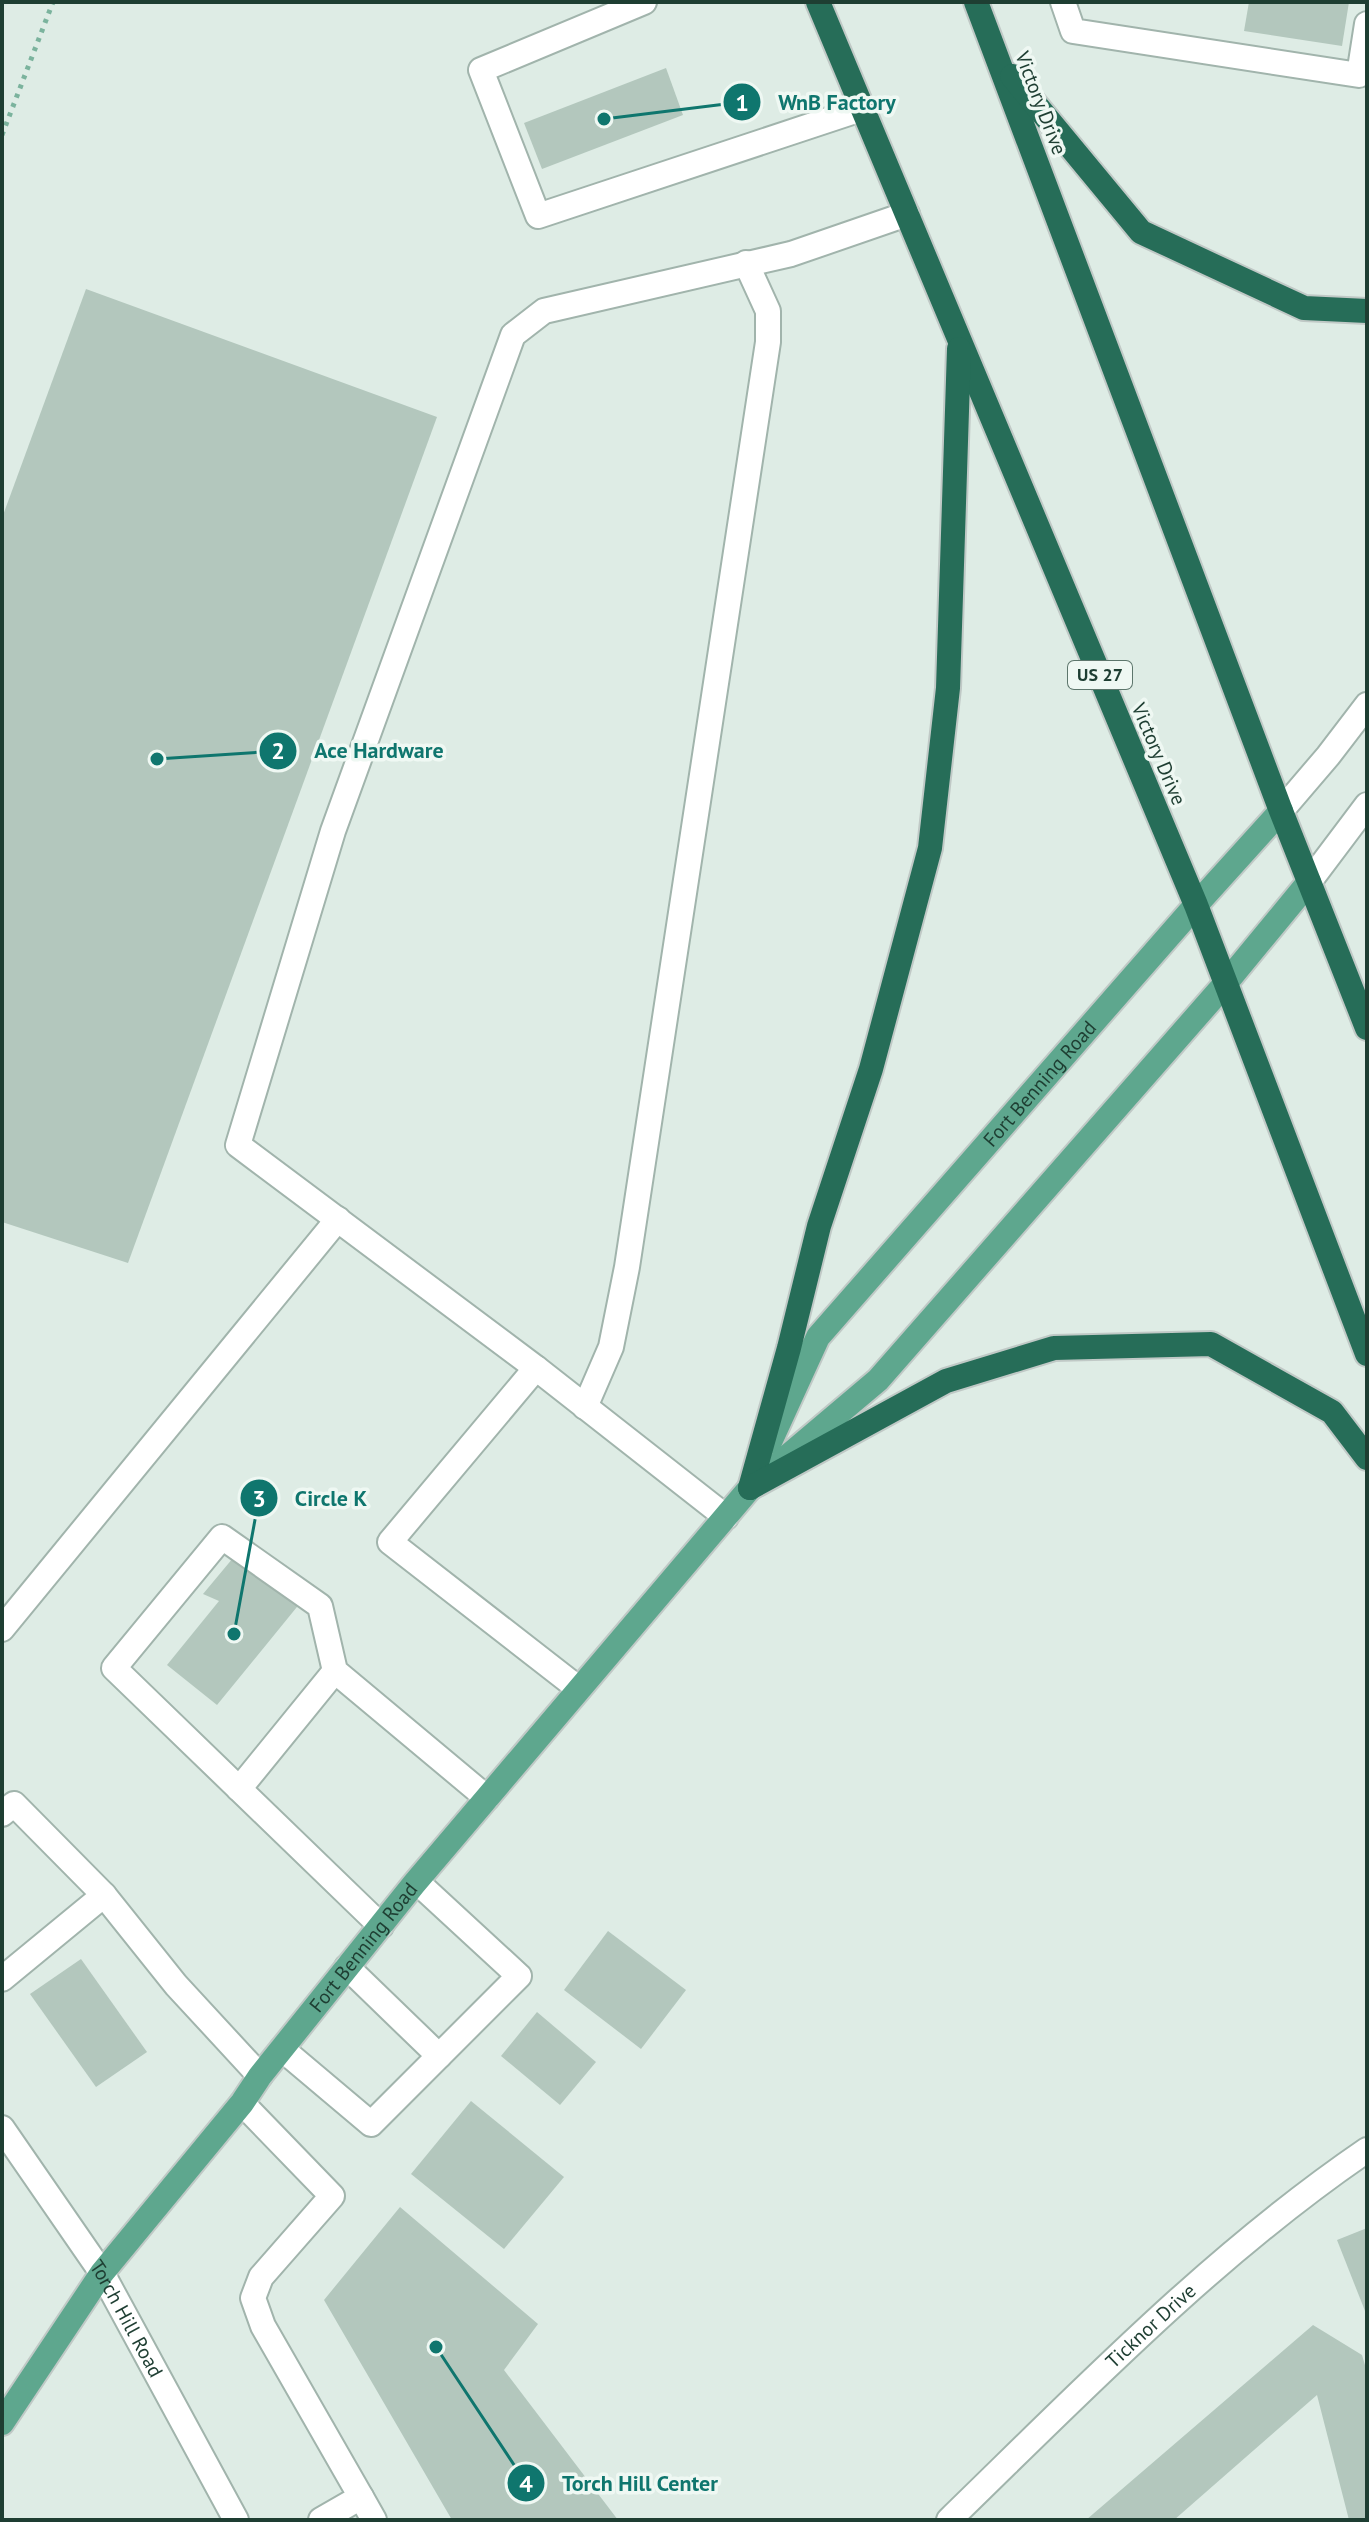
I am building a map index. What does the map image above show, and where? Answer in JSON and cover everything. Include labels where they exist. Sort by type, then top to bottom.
[{"type":"highway","name":"Victory Drive","points":[[818,2],[1196,905],[1367,1354]]},
{"type":"highway","name":"Victory Drive","points":[[976,2],[1281,811],[1367,1028]]},
{"type":"highway","points":[[999,59],[1141,232],[1304,308],[1367,311]]},
{"type":"highway","points":[[750,1488],[819,1226],[871,1069],[930,848],[948,688],[960,339]]},
{"type":"highway","points":[[750,1488],[946,1381],[1054,1348],[1211,1344],[1332,1412],[1367,1458]]},
{"type":"main road","name":"Fort Benning Road","points":[[750,1488],[818,1337],[1281,811]]},
{"type":"main road","name":"Fort Benning Road","points":[[2,2423],[102,2273],[242,2103],[347,1967],[579,1689],[750,1488],[878,1380],[1225,984],[1309,882]]},
{"type":"street","points":[[644,2],[481,70],[538,216],[861,109]]},
{"type":"street","points":[[1063,2],[1073,31],[1359,75],[1367,24]]},
{"type":"street","points":[[726,1517],[536,1368],[238,1145],[333,831],[513,335],[544,311],[791,254],[907,214]]},
{"type":"street","points":[[585,1407],[611,1347],[627,1267],[768,342],[768,311],[746,263]]},
{"type":"street","name":"Fort Benning Road","points":[[1281,811],[1367,705]]},
{"type":"street","name":"Fort Benning Road","points":[[1309,882],[1367,805]]},
{"type":"street","points":[[2,1629],[338,1219]]},
{"type":"street","points":[[536,1368],[390,1542],[579,1689]]},
{"type":"street","points":[[381,1926],[114,1668],[222,1537],[320,1606],[335,1671],[487,1798]]},
{"type":"street","points":[[239,1789],[335,1671]]},
{"type":"street","points":[[2,1814],[14,1804],[104,1895],[176,1985],[260,2076]]},
{"type":"street","points":[[282,2049],[371,2124],[519,1976],[417,1882]]},
{"type":"street","points":[[2,1979],[104,1895]]},
{"type":"street","points":[[347,1967],[439,2056]]},
{"type":"street","points":[[242,2103],[332,2196],[261,2277],[253,2298],[263,2326],[374,2520]]},
{"type":"street","name":"Torch Hill Road","points":[[5,2142],[102,2273],[236,2520]]},
{"type":"street","name":"Ticknor Drive","points":[[949,2520],[1154,2321],[1317,2184],[1367,2150]]},
{"type":"street","points":[[321,2520],[361,2497]]},
{"type":"path","points":[[2,135],[53,2]]},
{"type":"building","points":[[1249,2],[1349,2],[1342,46],[1244,31]]},
{"type":"building","points":[[666,68],[683,115],[542,169],[524,123]]},
{"type":"building","points":[[86,289],[437,417],[128,1263],[2,1222],[2,518]]},
{"type":"building","points":[[238,1552],[301,1602],[217,1705],[167,1665],[219,1601],[203,1594]]},
{"type":"building","points":[[608,1931],[686,1990],[641,2049],[564,1990]]},
{"type":"building","points":[[81,1959],[147,2052],[96,2087],[30,1994]]},
{"type":"building","points":[[537,2012],[596,2062],[560,2105],[501,2056]]},
{"type":"building","points":[[471,2101],[564,2177],[504,2249],[411,2174]]},
{"type":"building","points":[[400,2207],[538,2324],[504,2370],[618,2520],[452,2520],[324,2300]]},
{"type":"building","points":[[1367,2228],[1367,2316],[1337,2240]]},
{"type":"building","points":[[1313,2325],[1362,2355],[1367,2372],[1367,2520],[1349,2520],[1317,2395],[1174,2520],[1086,2520]]},
{"type":"place","name":"WnB Factory","points":[[604,119]]},
{"type":"place","name":"Ace Hardware","points":[[157,759]]},
{"type":"place","name":"Circle K","points":[[234,1634]]},
{"type":"place","name":"Torch Hill Center","points":[[436,2347]]}]
